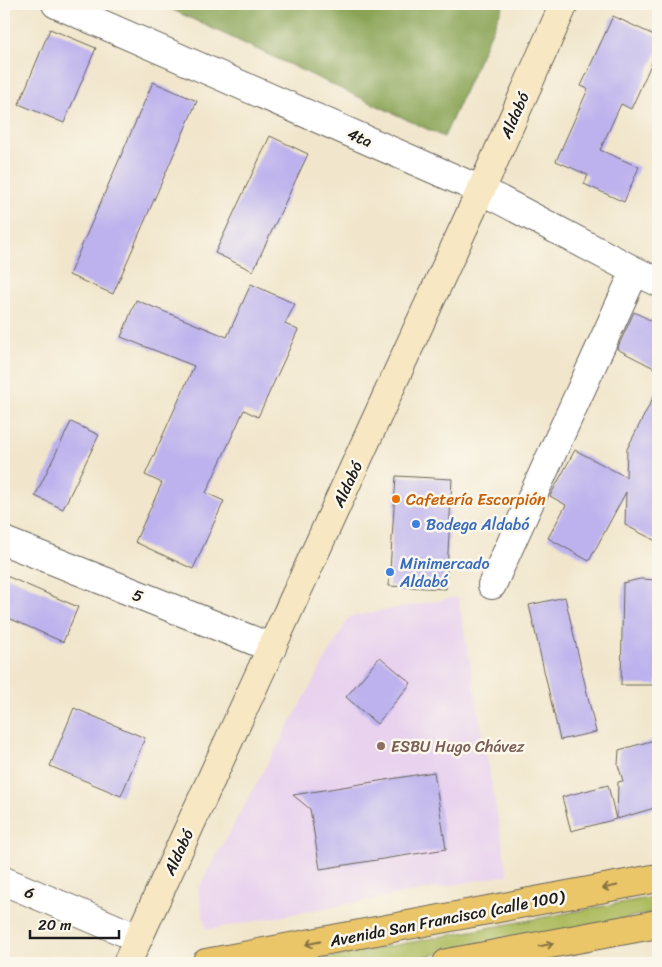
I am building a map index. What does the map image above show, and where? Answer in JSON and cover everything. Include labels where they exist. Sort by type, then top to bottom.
[{"type":"highway","name":"Avenida San Francisco (calle 100)","points":[[206,963],[658,878]]},
{"type":"highway","points":[[447,963],[658,924]]},
{"type":"main road","name":"Aldabó","points":[[127,963],[481,190],[564,4]]},
{"type":"street","name":"4ta","points":[[56,4],[481,190],[646,276]]},
{"type":"street","points":[[492,585],[646,276]]},
{"type":"street","name":"5","points":[[4,541],[272,648]]},
{"type":"street","name":"6","points":[[4,881],[138,938]]},
{"type":"shaded area","name":"ESBU Hugo Chávez","points":[[458,597],[508,875],[206,930],[198,889],[349,617]]},
{"type":"green space","points":[[160,4],[504,4],[444,137]]},
{"type":"green space","points":[[658,896],[658,912],[391,963],[300,963]]},
{"type":"building","points":[[613,16],[658,37],[658,49],[631,109],[621,104],[600,150],[639,167],[624,202],[584,184],[588,175],[556,161],[588,89],[581,86]]},
{"type":"building","points":[[50,29],[96,48],[64,123],[19,104]]},
{"type":"building","points":[[153,82],[197,101],[113,294],[69,275]]},
{"type":"building","points":[[270,136],[308,154],[253,271],[215,253]]},
{"type":"building","points":[[251,284],[295,304],[285,324],[298,330],[258,417],[244,410],[206,493],[224,501],[193,569],[135,542],[162,483],[145,475],[194,366],[121,337],[136,300],[227,337]]},
{"type":"building","points":[[634,312],[658,324],[658,370],[617,349]]},
{"type":"building","points":[[658,388],[658,542],[625,525],[626,492],[589,561],[548,538],[566,505],[550,496],[575,450],[626,477],[627,449]]},
{"type":"building","points":[[71,422],[99,435],[63,509],[35,496]]},
{"type":"building","points":[[396,476],[452,479],[446,589],[389,586]]},
{"type":"building","points":[[4,575],[78,607],[63,642],[4,616]]},
{"type":"building","points":[[640,579],[658,580],[657,685],[621,685],[623,583]]},
{"type":"building","points":[[565,597],[596,732],[560,740],[529,605]]},
{"type":"building","points":[[380,657],[411,683],[377,724],[346,697]]},
{"type":"building","points":[[74,708],[145,738],[121,796],[50,766]]},
{"type":"building","points":[[658,739],[658,807],[617,819],[618,782],[623,781],[618,765],[619,750]]},
{"type":"building","points":[[434,772],[446,849],[320,869],[310,809],[293,795]]},
{"type":"building","points":[[608,785],[616,819],[571,831],[562,797]]},
{"type":"place","name":"Cafetería Escorpión","points":[[396,499]]},
{"type":"place","name":"Bodega Aldabó","points":[[416,524]]},
{"type":"place","name":"Minimercado Aldabó","points":[[390,572]]},
{"type":"place","name":"ESBU Hugo Chávez","points":[[381,746]]}]
